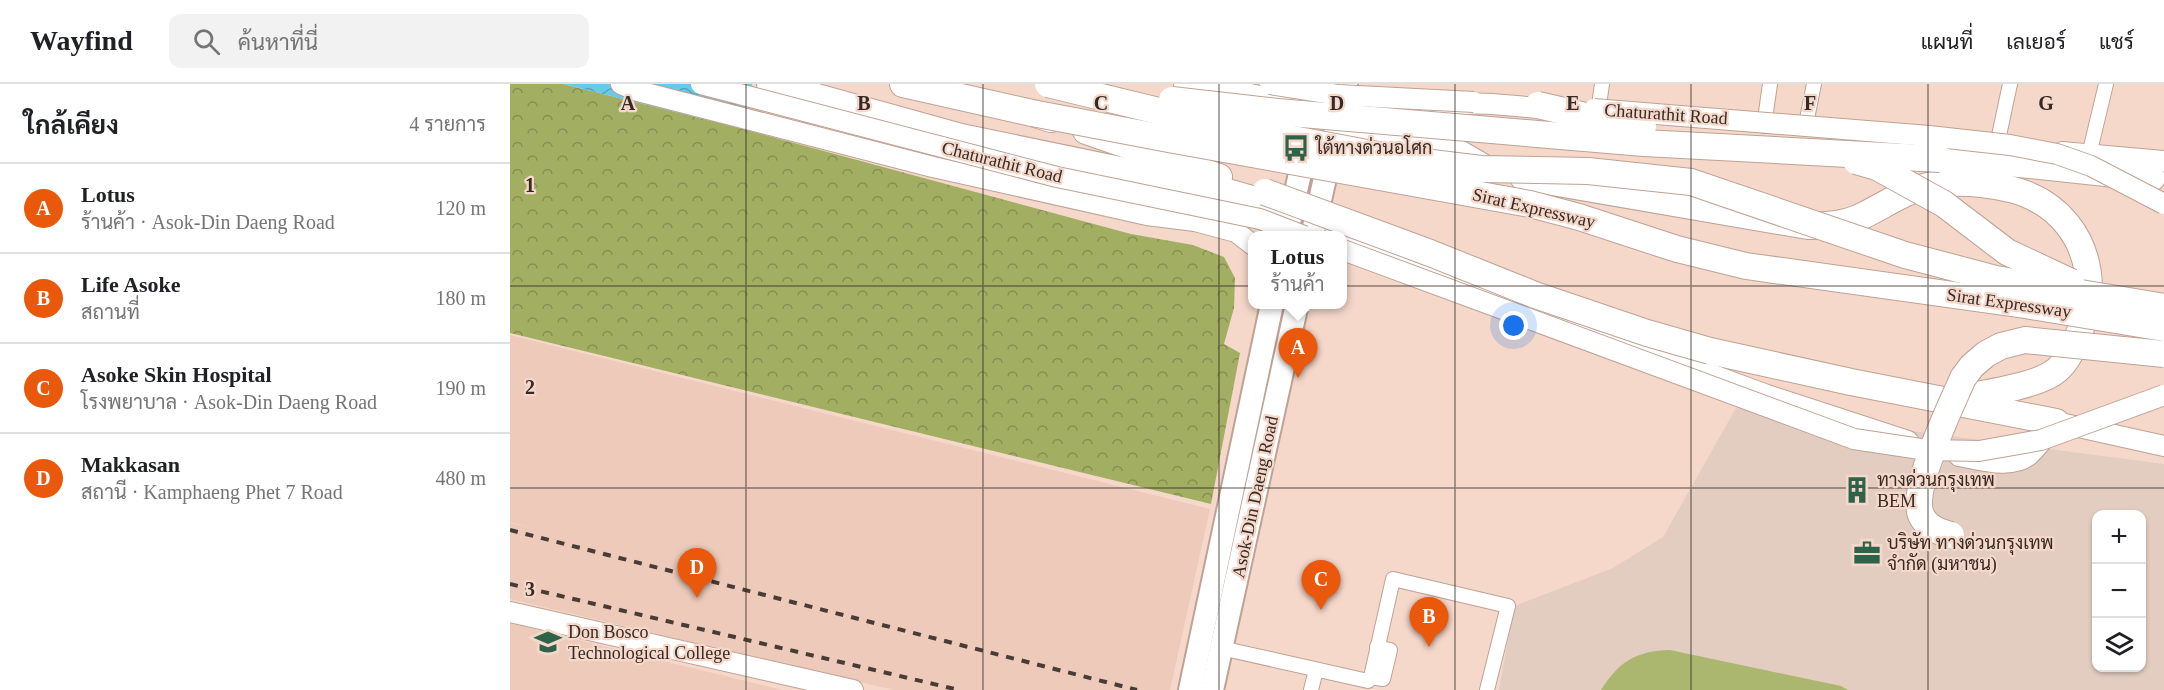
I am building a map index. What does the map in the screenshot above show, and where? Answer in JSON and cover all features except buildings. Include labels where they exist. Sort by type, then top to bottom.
[{"type":"highway","points":[[770,84],[962,137],[1231,193],[1255,200],[1275,213],[1283,231]]},
{"type":"highway","name":"Sirat Expressway","points":[[903,84],[1032,113],[1530,204],[1579,217],[1677,249],[1746,266],[2025,305],[2161,313]]},
{"type":"highway","points":[[1048,84],[1278,112],[1644,143],[1940,159],[2161,175]]},
{"type":"highway","name":"Sirat Expressway","points":[[1048,84],[1208,123],[1399,159],[1481,169],[1588,171],[1691,182],[1905,255],[1996,279],[2161,313]]},
{"type":"highway","points":[[1186,84],[1288,105],[1303,104],[1318,91]]},
{"type":"highway","points":[[1538,105],[1624,125],[1778,138],[1877,167],[1944,204],[2007,252],[2065,280],[2161,313]]},
{"type":"highway","points":[[1032,113],[1302,206],[1535,295],[1647,333],[1710,351],[1828,377],[2056,422]]},
{"type":"highway","points":[[1386,141],[1441,147],[1496,173],[1808,226],[1856,219],[1903,195],[1927,186],[1959,182],[2020,164]]},
{"type":"highway","points":[[1948,400],[2033,382],[2057,371],[2073,350],[2089,308],[2089,277],[2085,255],[2073,232],[2061,217],[2041,201],[2013,190],[1959,182]]},
{"type":"highway","points":[[1952,535],[1939,532],[1928,525],[1921,515],[1918,503],[1919,494],[1924,475],[1963,378],[1972,366],[1986,354],[2001,345],[2025,340],[2164,354]]},
{"type":"main road","points":[[621,84],[638,91],[944,170],[1147,215],[1195,221],[1236,232],[1248,241]]},
{"type":"main road","name":"Chaturathit Road","points":[[700,84],[1058,177],[1260,219],[1291,231]]},
{"type":"main road","name":"Chaturathit Road","points":[[1270,84],[1338,95],[1538,105],[1809,126],[2010,145],[2057,154],[2091,166],[2164,204]]},
{"type":"main road","points":[[1313,231],[1346,84]]},
{"type":"main road","points":[[1286,231],[1318,91]]},
{"type":"main road","name":"Chaturathit Road","points":[[1386,141],[1398,128],[1440,106],[1477,104],[1997,145],[2089,155],[2161,175]]},
{"type":"main road","points":[[1340,110],[1342,124],[1352,135],[1386,141]]},
{"type":"main road","points":[[1318,209],[1341,231]]},
{"type":"main road","points":[[1347,236],[1383,253],[1767,395],[1951,454],[1994,462],[2012,462],[2027,457],[2056,422],[2162,444]]},
{"type":"main road","points":[[1347,251],[1854,439],[1927,450],[1979,451],[2041,440],[2164,395]]},
{"type":"main road","points":[[1347,259],[1383,253]]},
{"type":"main road","name":"Asok-Din Daeng Road","points":[[1190,690],[1271,309]]},
{"type":"main road","name":"Asok-Din Daeng Road","points":[[1212,690],[1296,309]]},
{"type":"main road","points":[[510,612],[853,690]]},
{"type":"street","points":[[1598,112],[1602,84]]},
{"type":"street","points":[[1764,126],[1770,84]]},
{"type":"street","points":[[1805,129],[1814,84]]},
{"type":"street","points":[[1997,145],[2010,84]]},
{"type":"street","points":[[2089,155],[2106,84]]},
{"type":"street","points":[[1221,648],[1368,681],[1371,677],[1393,579],[1508,606],[1487,690]]},
{"type":"street","points":[[1311,690],[1316,670]]},
{"type":"shaded area","points":[[510,335],[1210,509],[1170,690],[894,690],[510,599],[510,523],[535,528],[510,522]]},
{"type":"shaded area","name":"บริษัท ทางด่วนกรุงเทพ จำกัด (มหาชน)","points":[[1736,408],[2164,464],[2164,690],[1499,690],[1514,606],[1613,568],[1663,537]]},
{"type":"shaded area","name":"Don Bosco Technological College","points":[[510,623],[660,660],[782,690],[510,690]]},
{"type":"green space","points":[[510,84],[563,84],[739,128],[1131,234],[1193,245],[1224,257],[1235,278],[1234,308],[1224,344],[1240,353],[1211,504],[510,333]]},
{"type":"green space","points":[[1670,650],[1841,686],[1848,690],[1601,690],[1622,665],[1638,655]]},
{"type":"water","points":[[563,84],[752,84],[739,128]]},
{"type":"railway","points":[[510,530],[1137,690]]},
{"type":"railway","points":[[510,584],[959,690]]},
{"type":"place","name":"ใต้ทางด่วนอโศก","points":[[1296,148]]},
{"type":"place","name":"Lotus","points":[[1298,378]]},
{"type":"place","name":"ทางด่วนกรุงเทพ BEM","points":[[1857,490]]},
{"type":"place","name":"บริษัท ทางด่วนกรุงเทพ จำกัด (มหาชน)","points":[[1867,553]]},
{"type":"place","name":"Makkasan","points":[[697,598]]},
{"type":"place","name":"Asoke Skin Hospital","points":[[1321,610]]},
{"type":"place","name":"Don Bosco Technological College","points":[[548,642]]},
{"type":"place","name":"Life Asoke","points":[[1429,647]]}]
